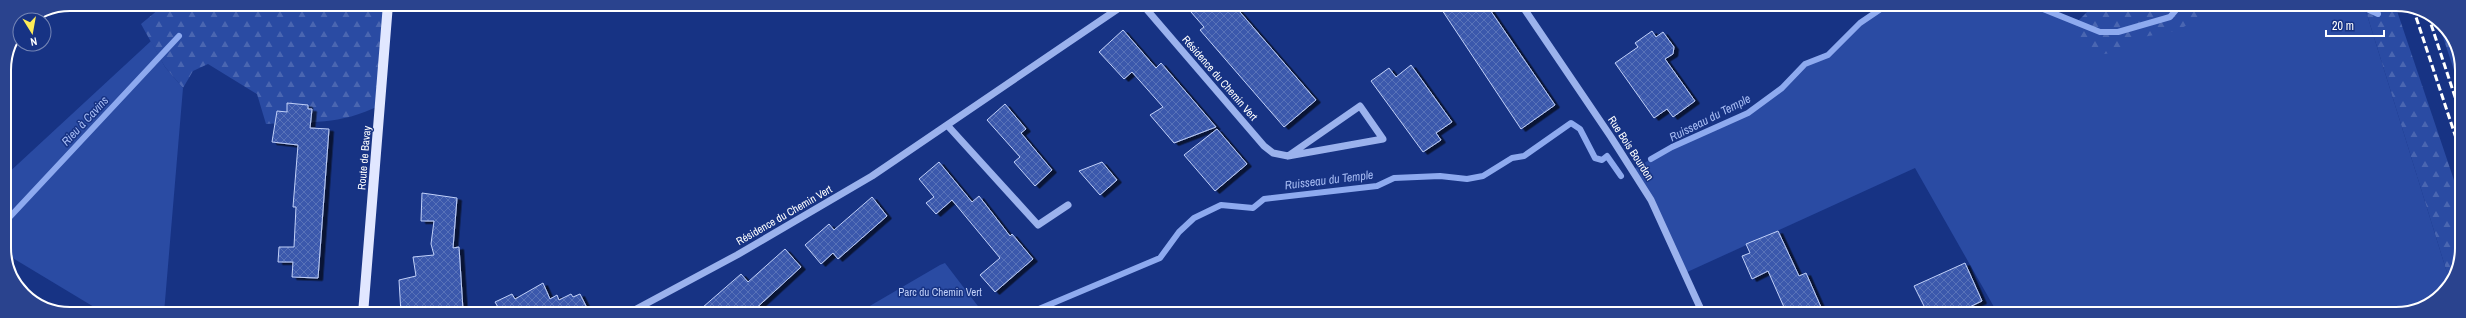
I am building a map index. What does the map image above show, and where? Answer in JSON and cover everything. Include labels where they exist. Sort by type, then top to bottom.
[{"type":"main road","name":"Route de Bavay","points":[[364,307],[387,11]]},
{"type":"street","name":"Résidence du Chemin Vert","points":[[640,307],[737,255],[852,188],[948,126],[1115,11]]},
{"type":"street","name":"Résidence du Chemin Vert","points":[[1148,11],[1264,146],[1273,153],[1288,156],[1383,139],[1360,106],[1288,156]]},
{"type":"street","name":"Rue Bois Bourdon","points":[[1526,11],[1611,137],[1651,200],[1701,307]]},
{"type":"street","points":[[948,126],[1038,225],[1068,205]]},
{"type":"green space","points":[[157,11],[387,11],[380,105],[365,112],[338,119],[266,124],[257,94],[208,64],[193,71],[183,88],[165,67],[141,24]]},
{"type":"green space","points":[[1878,11],[2048,11],[2100,32],[2162,11],[2366,11],[2448,276],[2443,284],[2425,299],[2415,304],[2396,307],[1994,307],[1915,168],[1685,273],[1632,170],[1672,147],[1748,113],[1782,88],[1805,64],[1828,55],[1860,23]]},
{"type":"green space","points":[[2088,11],[2213,11],[2176,31],[2132,39],[2118,52],[2090,56],[2074,40],[2077,22]]},
{"type":"green space","points":[[2366,11],[2397,11],[2455,183],[2455,248],[2453,263],[2448,276]]},
{"type":"green space","points":[[2442,34],[2447,41],[2454,59],[2455,73]]},
{"type":"green space","points":[[151,41],[165,67],[183,88],[165,307],[94,307],[12,258],[11,170]]},
{"type":"green space","name":"Parc du Chemin Vert","points":[[945,263],[979,307],[868,307]]},
{"type":"building","points":[[1190,11],[1239,11],[1316,100],[1284,127],[1200,30],[1204,27]]},
{"type":"building","points":[[1443,11],[1491,11],[1555,105],[1521,129]]},
{"type":"building","points":[[1123,30],[1156,68],[1161,63],[1216,127],[1174,143],[1150,115],[1163,107],[1132,72],[1124,79],[1099,52]]},
{"type":"building","points":[[1652,31],[1656,37],[1663,32],[1674,47],[1673,54],[1665,59],[1695,101],[1673,117],[1667,109],[1654,118],[1615,63],[1638,47],[1635,43]]},
{"type":"building","points":[[1411,65],[1452,122],[1436,133],[1441,140],[1423,152],[1371,81],[1389,68],[1396,77]]},
{"type":"building","points":[[287,103],[308,105],[308,109],[312,109],[310,128],[329,129],[318,278],[292,277],[293,262],[278,262],[279,247],[294,247],[296,207],[293,207],[298,145],[272,142],[277,111],[287,112]]},
{"type":"building","points":[[1005,104],[1026,129],[1021,133],[1052,170],[1035,186],[1014,162],[1020,157],[987,120]]},
{"type":"building","points":[[1217,129],[1247,164],[1215,191],[1184,155]]},
{"type":"building","points":[[939,162],[972,202],[979,196],[1010,236],[1012,234],[1033,259],[995,292],[980,275],[1000,258],[952,200],[936,214],[926,203],[934,197],[919,179]]},
{"type":"building","points":[[1102,162],[1117,180],[1100,195],[1079,171]]},
{"type":"building","points":[[422,193],[457,198],[453,248],[459,247],[463,307],[401,307],[399,280],[416,276],[413,257],[434,255],[431,244],[434,221],[421,221]]},
{"type":"building","points":[[872,197],[887,216],[838,259],[833,253],[821,264],[805,245],[829,224],[834,230]]},
{"type":"building","points":[[1778,231],[1799,276],[1806,273],[1821,307],[1784,307],[1768,271],[1752,279],[1742,256],[1750,253],[1746,244]]},
{"type":"building","points":[[785,249],[801,267],[758,307],[703,307],[741,274],[748,282]]},
{"type":"building","points":[[1965,263],[1982,301],[1970,307],[1924,307],[1914,286]]},
{"type":"building","points":[[543,283],[550,299],[557,295],[559,300],[571,294],[573,297],[580,294],[586,307],[498,307],[495,302],[512,294],[515,299]]},
{"type":"waterway","name":"Ruisseau du Temple","points":[[1651,159],[1672,147],[1748,113],[1782,88],[1805,64],[1828,55],[1860,23],[1878,11]]},
{"type":"waterway","name":"Ruisseau du Temple","points":[[2048,11],[2100,32],[2118,32],[2170,17],[2175,11]]},
{"type":"waterway","name":"Ruisseau du Temple","points":[[2372,11],[2378,14]]},
{"type":"waterway","name":"Rieu à Cavins","points":[[11,216],[179,36]]},
{"type":"waterway","name":"Ruisseau du Temple","points":[[1044,307],[1160,258],[1179,232],[1194,218],[1221,205],[1253,208],[1264,199],[1377,186],[1394,178],[1440,176],[1467,179],[1483,176],[1512,158],[1524,156],[1571,123],[1580,129],[1595,158],[1602,160],[1607,156],[1621,176]]},
{"type":"railway","points":[[2415,15],[2455,135]]},
{"type":"railway","points":[[2430,22],[2455,97]]}]
